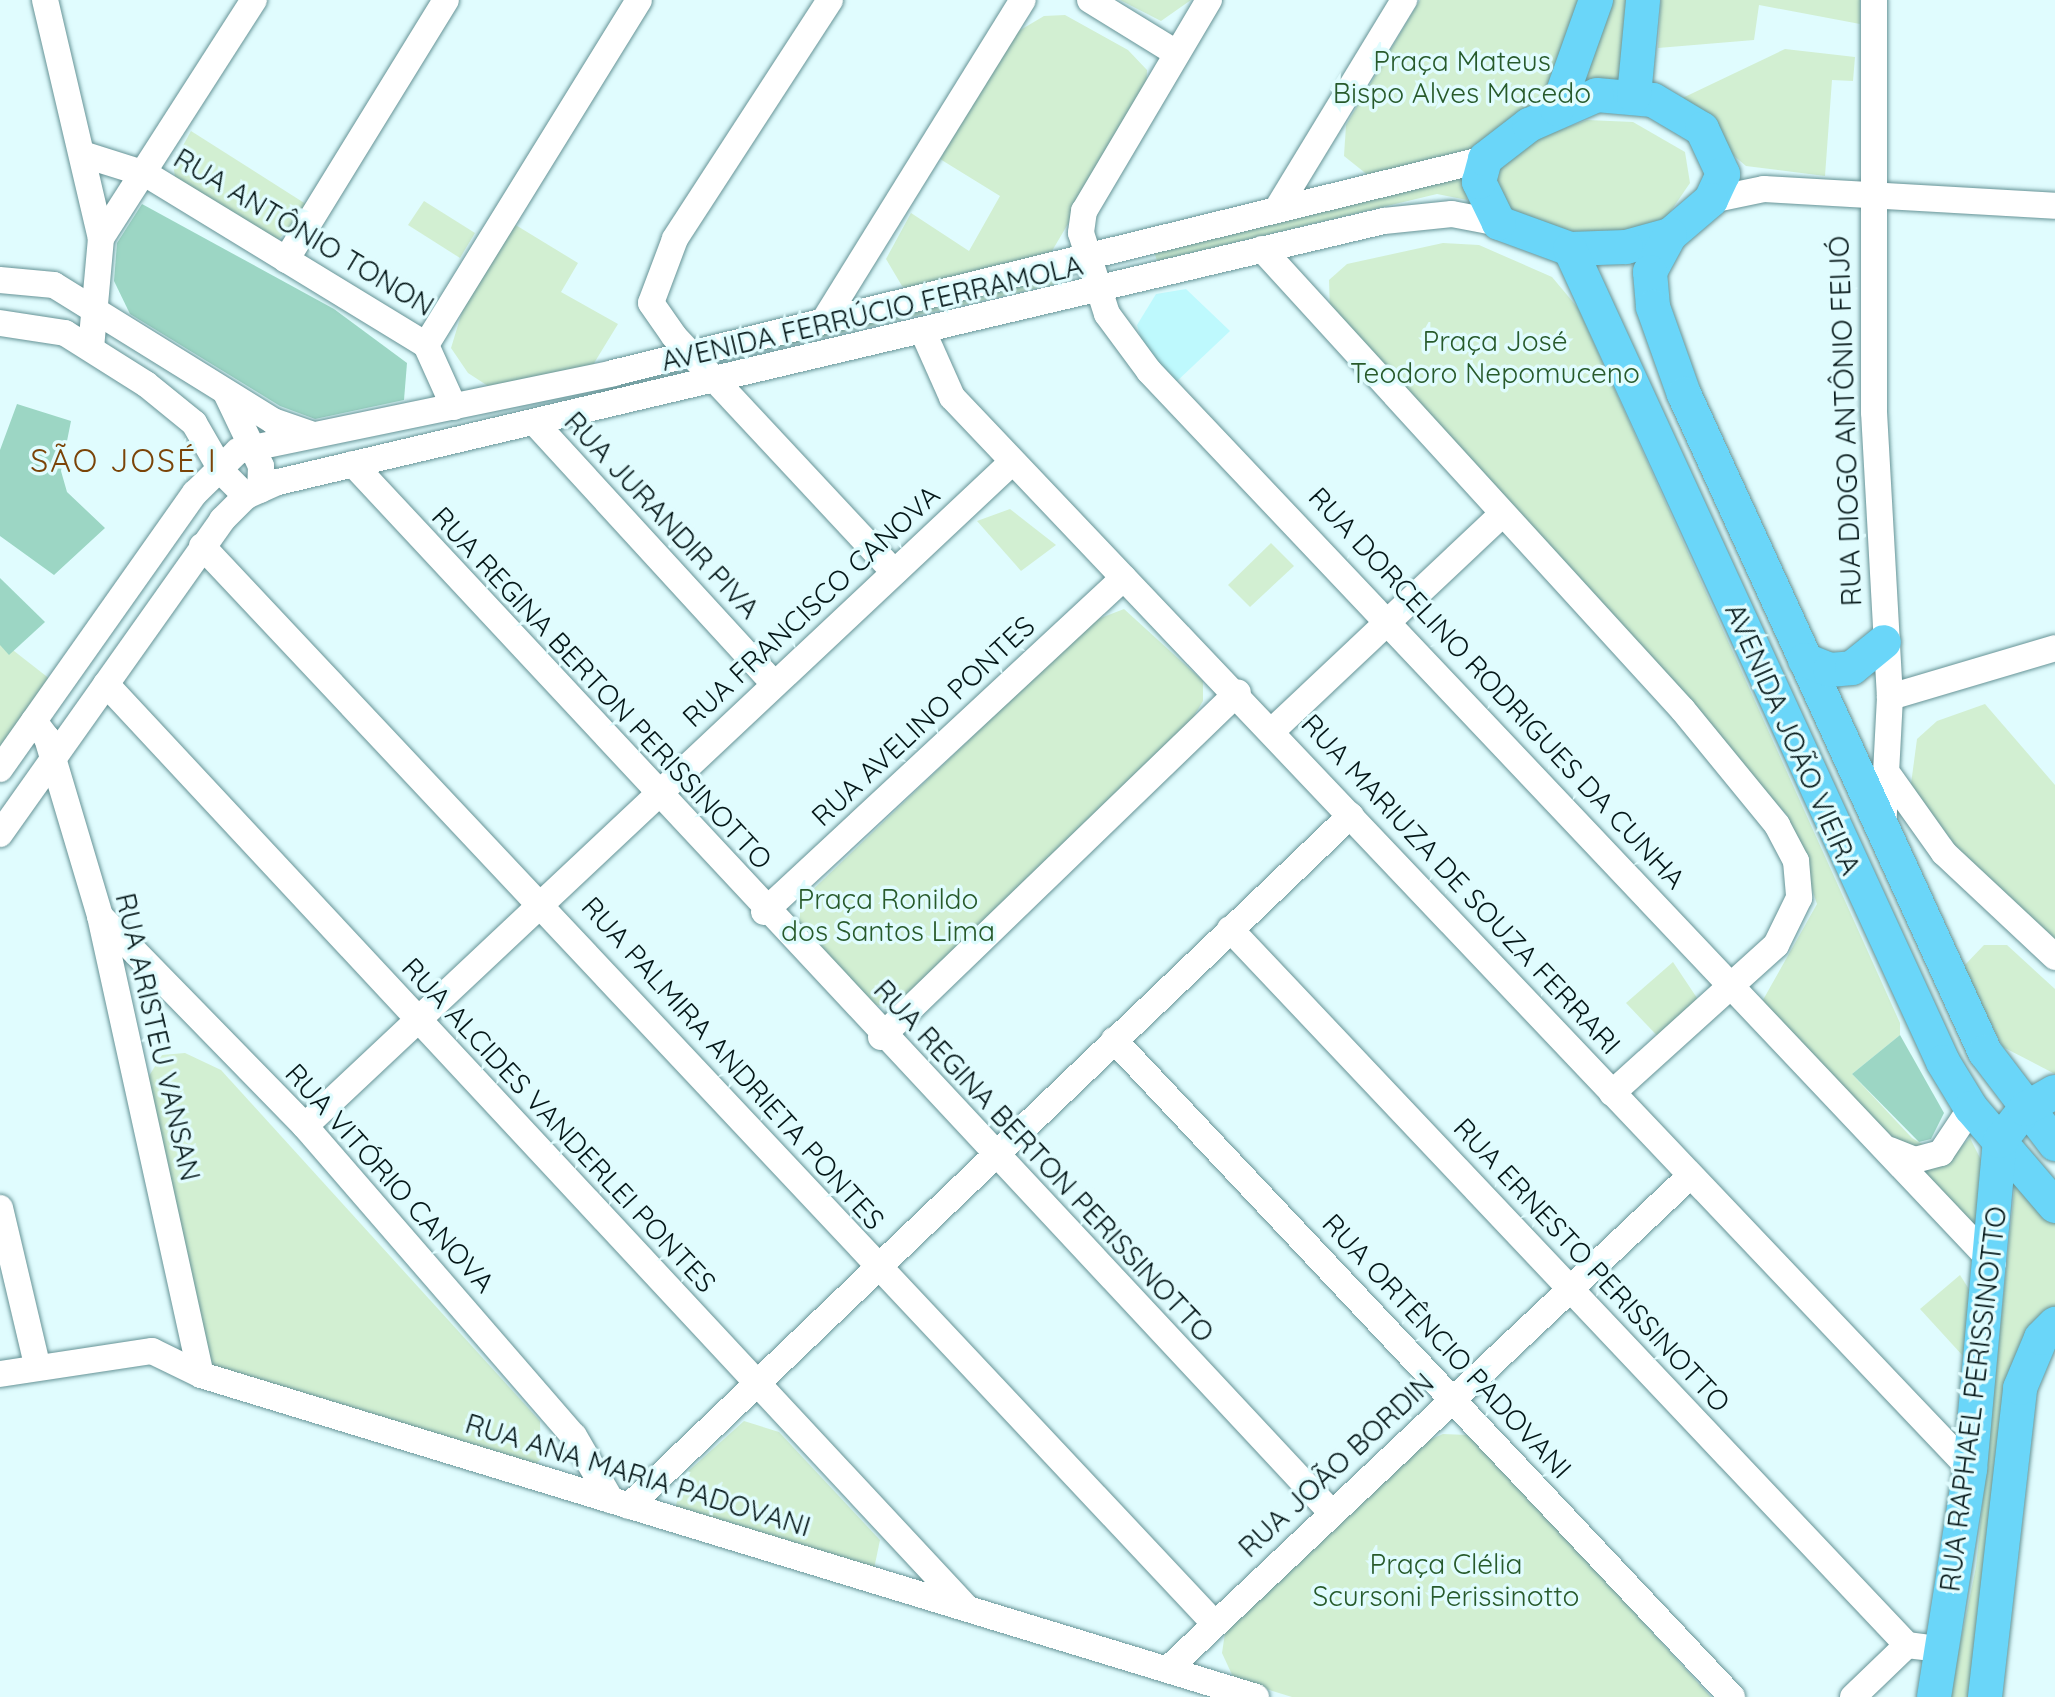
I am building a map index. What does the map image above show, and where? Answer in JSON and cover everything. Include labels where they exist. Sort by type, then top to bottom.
[{"type":"main road","points":[[1557,109],[1596,0]]},
{"type":"main road","points":[[1634,96],[1643,0]]},
{"type":"main road","points":[[1499,223],[1479,182],[1485,159],[1557,109],[1597,95],[1634,96],[1686,117],[1716,151],[1723,174],[1711,200]]},
{"type":"main road","name":"AVENIDA JOÃO VIEIRA","points":[[1711,200],[1670,235],[1650,272],[1653,307],[1882,839],[1985,1052],[2025,1109],[2055,1144]]},
{"type":"main road","name":"AVENIDA JOÃO VIEIRA","points":[[1499,223],[1570,249],[1626,247],[1670,235]]},
{"type":"main road","name":"AVENIDA JOÃO VIEIRA","points":[[1570,249],[1871,910],[1971,1108],[2055,1206]]},
{"type":"main road","points":[[1805,660],[1830,670],[1852,668],[1884,642]]},
{"type":"main road","points":[[1985,1052],[2055,1090],[2025,1109],[2000,1141]]},
{"type":"main road","name":"RUA RAPHAEL PERISSINOTTO","points":[[1934,1697],[1970,1469],[1993,1263],[2000,1141]]},
{"type":"main road","name":"RUA RAPHAEL PERISSINOTTO","points":[[1985,1697],[2020,1388],[2041,1338],[2055,1324]]},
{"type":"street","points":[[101,238],[146,174],[254,0]]},
{"type":"street","points":[[286,260],[446,0]]},
{"type":"street","points":[[426,345],[639,0]]},
{"type":"street","points":[[825,319],[1023,0]]},
{"type":"street","points":[[1090,0],[1176,53]]},
{"type":"street","name":"RUA DORCELINO RODRIGUES DA CUNHA","points":[[1209,0],[1084,211],[1087,256],[1098,293],[1141,362],[1734,984],[1993,1263]]},
{"type":"street","points":[[1277,209],[1404,0]]},
{"type":"street","name":"RUA DIOGO ANTÔNIO FEIJÓ","points":[[1874,0],[1872,200],[1884,642],[1890,697],[1890,777],[1882,839]]},
{"type":"street","points":[[823,3],[658,269],[651,303],[692,354],[894,572]]},
{"type":"street","points":[[51,6],[101,238],[91,348]]},
{"type":"street","points":[[1716,151],[1764,189]]},
{"type":"street","name":"RUA ANTÔNIO TONON","points":[[82,154],[146,174],[426,345],[454,407]]},
{"type":"street","name":"AVENIDA FERRÚCIO FERRAMOLA","points":[[252,446],[316,436],[692,354],[1485,159]]},
{"type":"street","points":[[1711,200],[1764,189],[1872,200],[2055,206]]},
{"type":"street","name":"AVENIDA FERRÚCIO FERRAMOLA","points":[[253,493],[353,464],[720,382],[1098,293],[1262,249],[1422,214],[1499,223]]},
{"type":"street","points":[[1306,295],[1306,263],[1330,235]]},
{"type":"street","points":[[1262,249],[1501,515],[1683,710],[1777,825],[1796,861],[1794,916],[1734,984],[1612,1093]]},
{"type":"street","points":[[0,280],[54,285],[96,307],[224,391],[289,429],[316,436]]},
{"type":"street","points":[[0,323],[65,333],[91,348],[194,423],[219,465],[253,493]]},
{"type":"street","name":"RUA MARIUZA DE SOUZA FERRARI","points":[[924,334],[952,397],[1124,578],[1238,692],[1689,1177],[1970,1469]]},
{"type":"street","points":[[0,834],[202,546],[253,493],[252,446],[224,391]]},
{"type":"street","name":"RUA JURANDIR PIVA","points":[[536,424],[774,684]]},
{"type":"street","points":[[0,769],[219,465],[252,446]]},
{"type":"street","name":"RUA FRANCISCO CANOVA","points":[[305,1126],[1012,462]]},
{"type":"street","name":"RUA REGINA BERTON PERISSINOTTO","points":[[353,464],[764,912],[1332,1513]]},
{"type":"street","points":[[1273,730],[1501,515]]},
{"type":"street","name":"RUA PALMIRA ANDRIETA PONTES","points":[[202,546],[542,902],[877,1268],[1215,1624]]},
{"type":"street","name":"RUA AVELINO PONTES","points":[[764,912],[1124,578]]},
{"type":"street","points":[[1890,697],[2055,648]]},
{"type":"street","name":"RUA ALCIDES VANDERLEI PONTES","points":[[106,684],[754,1386],[966,1607]]},
{"type":"street","points":[[881,1037],[1238,692]]},
{"type":"street","name":"RUA ARISTEU VANSAN","points":[[34,721],[53,762],[100,916],[201,1375]]},
{"type":"street","points":[[1890,777],[1944,853],[2055,957]]},
{"type":"street","points":[[620,1503],[754,1386],[1351,815]]},
{"type":"street","name":"RUA VITÓRIO CANOVA","points":[[100,916],[305,1126],[574,1436],[620,1503]]},
{"type":"street","name":"RUA ERNESTO PERISSINOTTO","points":[[1230,929],[1907,1645]]},
{"type":"street","name":"RUA ORTÊNCIO PADOVANI","points":[[1114,1040],[1732,1697]]},
{"type":"street","points":[[1887,1148],[1915,1160],[1941,1153],[1971,1108]]},
{"type":"street","name":"RUA JOÃO BORDIN","points":[[1168,1669],[1689,1177]]},
{"type":"street","points":[[0,1208],[37,1365]]},
{"type":"street","name":"RUA ANA MARIA PADOVANI","points":[[0,1374],[134,1350],[201,1375],[1256,1697]]},
{"type":"street","points":[[1853,1697],[1907,1645],[1942,1650]]},
{"type":"shaded area","points":[[1186,289],[1230,331],[1175,383],[1144,350],[1137,325],[1156,294]]},
{"type":"green space","points":[[1120,0],[1191,0],[1161,21]]},
{"type":"green space","name":"Praça Mateus Bispo Alves Macedo","points":[[1420,0],[1586,0],[1554,100],[1488,150],[1369,176],[1344,156],[1346,125]]},
{"type":"green space","points":[[1603,0],[1635,0],[1625,80],[1573,88]]},
{"type":"green space","points":[[1661,0],[1860,0],[1860,24],[1759,5],[1754,40],[1658,48]]},
{"type":"green space","points":[[1065,15],[1128,50],[1147,70],[1146,92],[1049,256],[919,294],[902,286],[886,259],[911,213],[969,251],[1000,196],[940,159],[1017,32],[1044,16]]},
{"type":"green space","points":[[1785,49],[1855,57],[1853,81],[1832,80],[1825,176],[1746,166],[1672,103]]},
{"type":"green space","points":[[1587,120],[1633,122],[1685,152],[1690,183],[1664,221],[1587,239],[1507,218],[1493,173],[1538,138]]},
{"type":"green space","points":[[191,131],[309,206],[276,242],[176,183],[173,164]]},
{"type":"green space","points":[[1466,175],[1467,200],[1437,194],[1157,261],[1153,248]]},
{"type":"green space","points":[[424,201],[475,233],[460,258],[408,225]]},
{"type":"green space","points":[[514,224],[578,263],[561,292],[618,324],[588,373],[488,386],[468,373],[451,348],[462,312]]},
{"type":"green space","name":"Praça José Teodoro Nepomuceno","points":[[1443,243],[1479,245],[1552,277],[1578,308],[1900,1023],[1900,1035],[1852,1074],[1912,1138],[1931,1149],[1910,1161],[1759,1007],[1817,904],[1787,815],[1330,313],[1329,280],[1347,264]]},
{"type":"green space","points":[[1052,271],[1055,284],[722,360]]},
{"type":"green space","points":[[1010,509],[1056,545],[1021,571],[977,521]]},
{"type":"green space","points":[[1271,543],[1294,566],[1250,607],[1228,585]]},
{"type":"green space","name":"Praça Ronildo dos Santos Lima","points":[[1124,609],[1203,681],[1203,701],[1191,721],[906,1001],[887,1008],[867,1002],[799,927],[801,901],[1093,621]]},
{"type":"green space","points":[[0,640],[55,683],[0,763]]},
{"type":"green space","points":[[1985,704],[2055,785],[2055,947],[1969,865],[1911,784],[1917,739],[1937,721]]},
{"type":"green space","points":[[1984,945],[2007,945],[2055,989],[2055,1074],[2003,1047],[1962,968]]},
{"type":"green space","points":[[1673,962],[1699,1001],[1666,1045],[1626,1003]]},
{"type":"green space","points":[[185,1053],[221,1070],[540,1421],[541,1459],[529,1470],[211,1377],[144,1084],[162,1055]]},
{"type":"green space","points":[[1970,1138],[1983,1164],[1984,1236],[1922,1170],[1942,1165]]},
{"type":"green space","points":[[2015,1183],[2055,1221],[2055,1311],[2045,1317],[1977,1697],[1949,1697],[1976,1567]]},
{"type":"green space","points":[[1960,1275],[1972,1294],[1963,1356],[1920,1309]]},
{"type":"green space","points":[[744,1421],[779,1432],[880,1540],[874,1569],[675,1509],[684,1475]]},
{"type":"green space","name":"Praça Clélia Scursoni Perissinotto","points":[[1443,1434],[1467,1435],[1497,1461],[1711,1697],[1292,1697],[1234,1679],[1222,1653],[1225,1633],[1422,1443]]},
{"type":"building","points":[[142,204],[334,309],[407,363],[404,400],[315,419],[280,406],[130,314],[114,281],[117,243]]},
{"type":"building","points":[[17,404],[71,421],[61,471],[67,492],[105,528],[54,575],[0,536],[0,450]]},
{"type":"building","points":[[0,578],[45,622],[9,655],[0,645]]},
{"type":"building","points":[[1900,1035],[1944,1113],[1931,1139],[1919,1142],[1852,1074]]},
{"type":"district","name":"SÃO JOSÉ I","points":[[124,460]]}]
